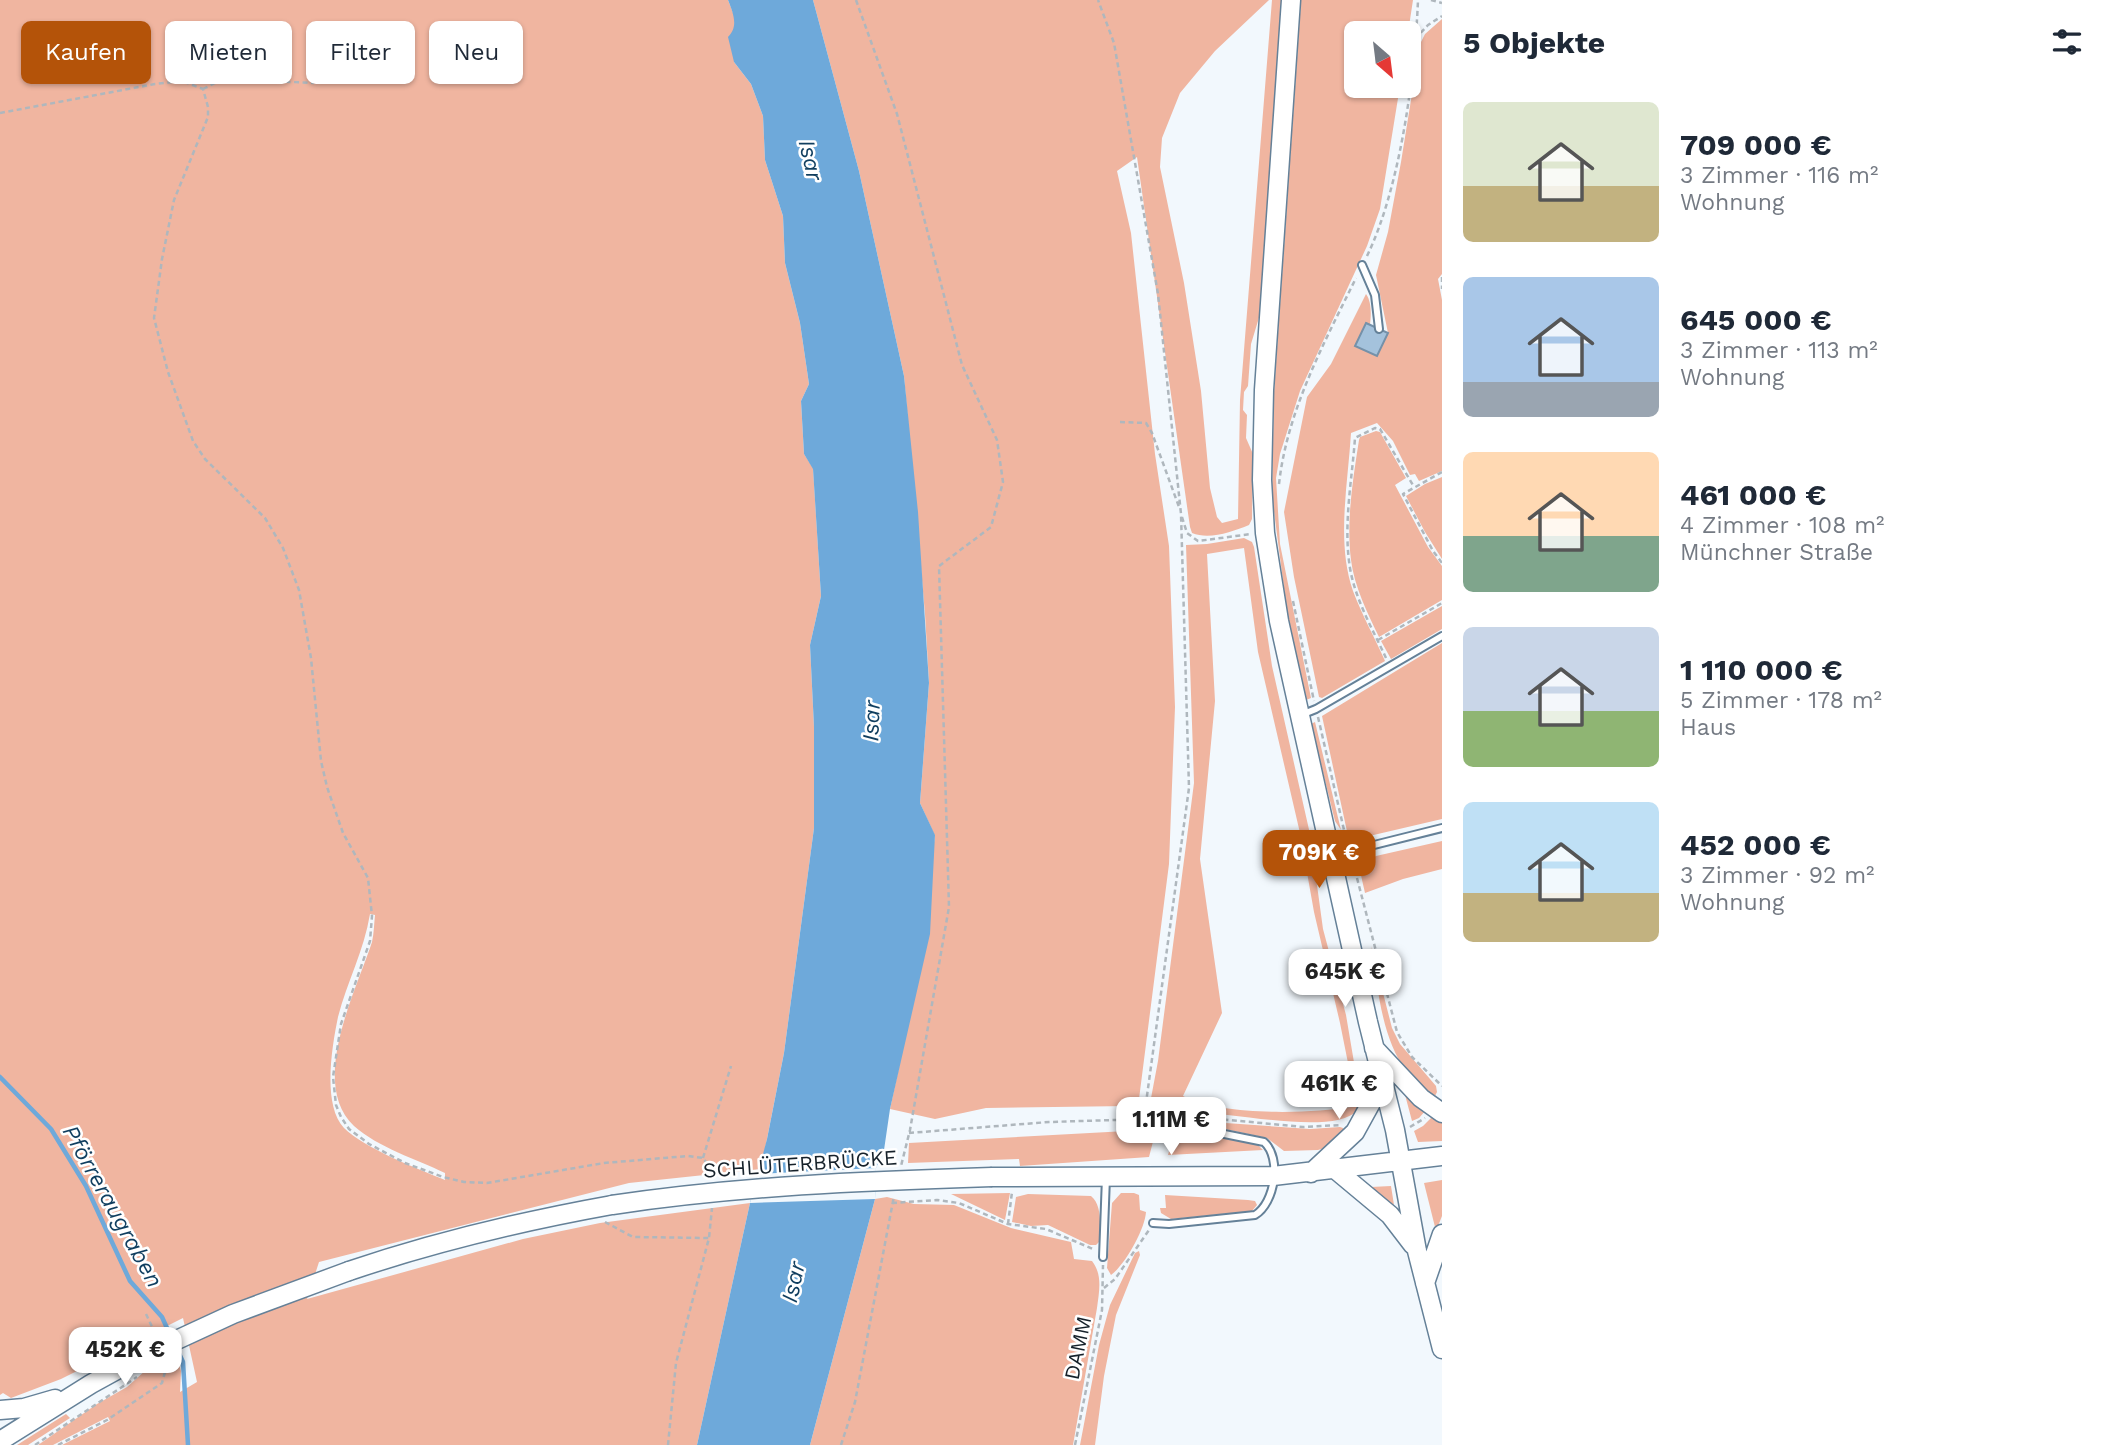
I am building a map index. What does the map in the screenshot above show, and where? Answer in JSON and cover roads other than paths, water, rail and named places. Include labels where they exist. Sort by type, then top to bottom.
[{"type":"main road","points":[[1291,0],[1264,390],[1262,480],[1265,533],[1279,621],[1308,712],[1332,855],[1382,1083],[1395,1130],[1417,1251],[1442,1349]]},
{"type":"main road","points":[[1374,1047],[1436,1113]]},
{"type":"main road","points":[[1311,1172],[1355,1132],[1382,1083]]},
{"type":"main road","name":"SCHLÜTERBRÜCKE","points":[[91,1384],[142,1356],[233,1314],[406,1252],[487,1231],[608,1212],[701,1192],[857,1181],[992,1177],[1273,1176],[1442,1156]]},
{"type":"main road","points":[[1336,1170],[1390,1215],[1417,1251]]},
{"type":"main road","points":[[1425,1283],[1442,1234]]},
{"type":"main road","points":[[0,1410],[9,1411],[41,1404],[91,1384]]},
{"type":"main road","points":[[0,1441],[91,1384]]},
{"type":"lane","points":[[1362,265],[1375,295],[1379,329]]},
{"type":"lane","points":[[1308,712],[1442,636]]},
{"type":"lane","points":[[1332,855],[1442,828]]},
{"type":"lane","points":[[1153,1223],[1255,1216],[1268,1202],[1273,1176],[1273,1154],[1264,1142],[1170,1123]]},
{"type":"lane","points":[[1103,1257],[1106,1175]]},
{"type":"water","name":"Isar","points":[[728,0],[813,0],[859,171],[904,376],[918,512],[929,683],[920,803],[935,835],[930,934],[890,1109],[884,1150],[876,1168],[875,1199],[810,1445],[697,1445],[784,1053],[814,828],[814,727],[810,645],[821,596],[813,469],[804,454],[801,401],[809,384],[800,323],[785,263],[783,216],[765,160],[763,116],[751,84],[734,62],[728,37],[734,19]]},
{"type":"waterway","name":"Pförreraugraben","points":[[0,1077],[51,1129],[86,1186],[130,1281],[162,1317],[171,1337]]},
{"type":"waterway","name":"Pförreraugraben","points":[[175,1345],[183,1362],[188,1445]]}]
